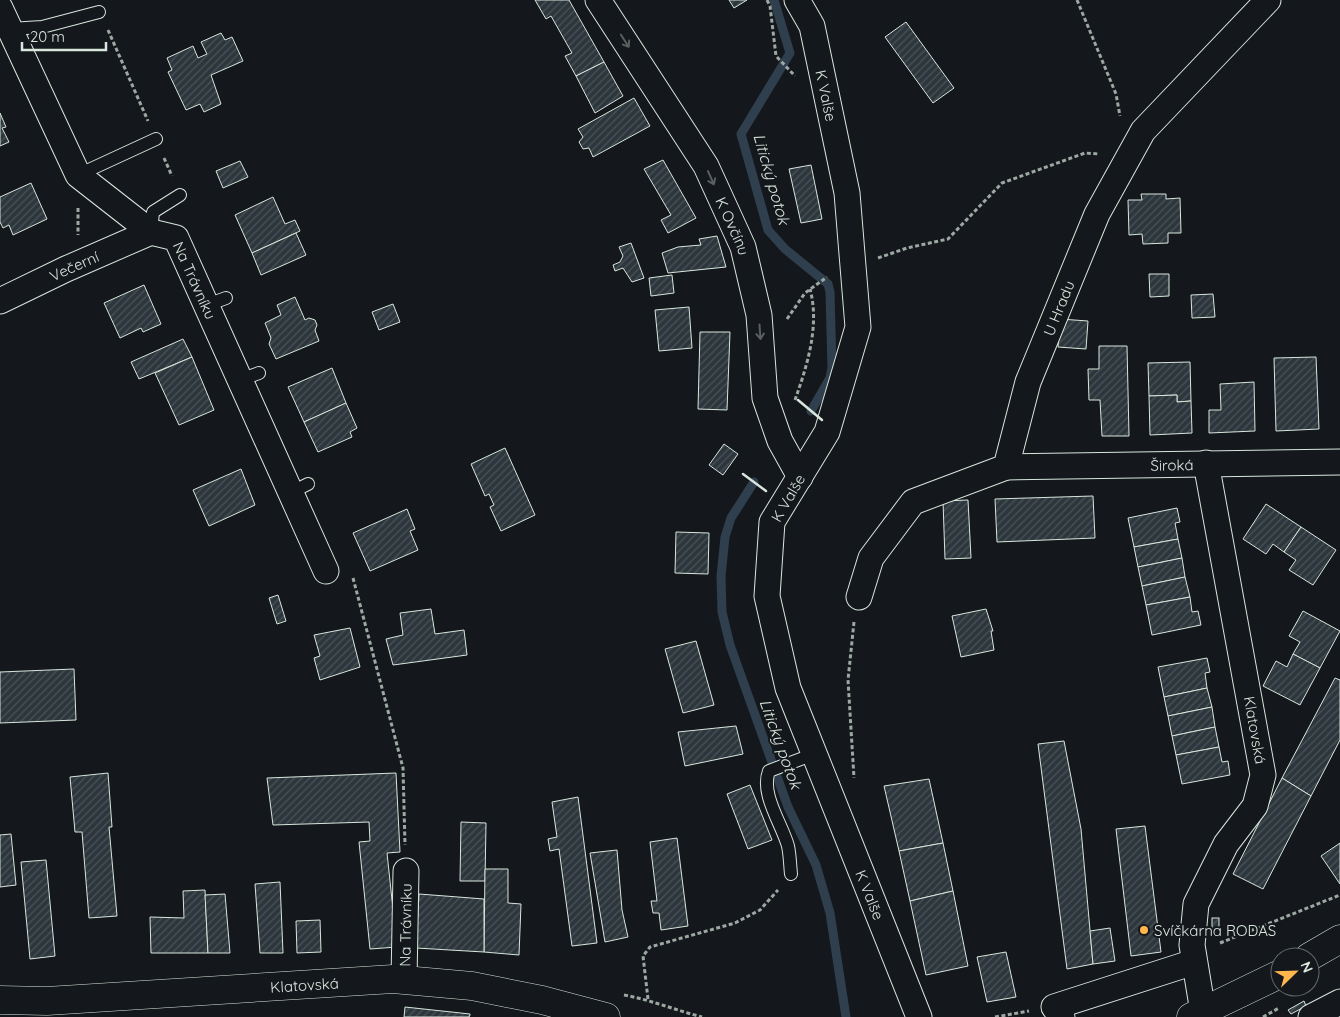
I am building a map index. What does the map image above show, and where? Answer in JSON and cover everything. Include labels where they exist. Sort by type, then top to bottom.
[{"type":"main road","points":[[1320,951],[1340,939]]},
{"type":"main road","name":"Klatovská","points":[[0,1000],[48,1009],[393,979],[472,986],[542,1000],[606,1017]]},
{"type":"main road","name":"Klatovská","points":[[1197,1014],[1270,979]]},
{"type":"street","name":"K Ovčínu","points":[[598,0],[706,166],[743,247],[759,315],[765,398],[780,441],[800,476]]},
{"type":"street","name":"K Valše","points":[[797,0],[812,26],[847,193],[858,327],[827,432],[772,522],[767,596],[803,758],[834,803],[919,1017]]},
{"type":"street","name":"U Hradu","points":[[1006,467],[1028,382],[1097,214],[1143,131],[1268,0]]},
{"type":"street","name":"Na Trávníku","points":[[5,18],[78,175],[151,232],[176,238],[216,301],[299,488],[326,571]]},
{"type":"street","name":"Večerní","points":[[0,301],[78,263],[151,232]]},
{"type":"street","name":"Široká","points":[[1006,467],[1340,462]]},
{"type":"street","name":"Klatovská","points":[[1197,1014],[1194,958],[1196,904],[1226,844],[1255,806],[1263,775],[1206,463]]},
{"type":"street","points":[[859,597],[871,558],[913,502],[1006,467]]},
{"type":"street","name":"Na Trávníku","points":[[404,980],[406,871]]},
{"type":"street","points":[[1058,1012],[1194,958]]},
{"type":"street","points":[[1311,1017],[1340,1002]]},
{"type":"lane","points":[[5,18],[42,27],[99,12]]},
{"type":"lane","points":[[78,175],[156,139]]},
{"type":"lane","points":[[151,232],[153,212],[180,195]]},
{"type":"lane","points":[[791,874],[788,847],[769,794],[766,778],[769,771],[803,758]]},
{"type":"path","points":[[766,0],[770,6],[776,56],[794,75]]},
{"type":"path","points":[[872,260],[907,248],[948,239],[1002,183],[1017,176],[1036,172],[1085,152],[1128,158],[1116,94],[1077,0]]},
{"type":"path","points":[[78,175],[78,263]]},
{"type":"path","points":[[788,316],[810,289],[832,274]]},
{"type":"path","points":[[794,401],[808,365],[814,313],[810,289]]},
{"type":"path","points":[[834,803],[855,794],[848,680],[852,628],[859,597]]},
{"type":"path","points":[[648,999],[642,956],[650,947],[735,924],[760,910],[791,874]]},
{"type":"path","points":[[1194,958],[1340,895]]},
{"type":"path","points":[[995,1017],[1058,1012]]},
{"type":"building","points":[[535,0],[569,0],[604,62],[576,76],[565,56],[572,53],[551,16],[546,19]]},
{"type":"building","points":[[729,0],[747,0],[734,8]]},
{"type":"building","points":[[906,22],[954,88],[933,103],[885,37]]},
{"type":"building","points":[[221,33],[225,40],[232,37],[243,61],[211,75],[221,104],[204,112],[200,104],[186,110],[168,72],[172,70],[167,58],[193,46],[198,58],[207,54],[201,42]]},
{"type":"building","points":[[604,62],[623,96],[595,113],[576,76]]},
{"type":"building","points":[[634,98],[650,126],[593,157],[589,148],[583,149],[579,142],[583,137],[578,129]]},
{"type":"building","points":[[0,113],[6,127],[2,128],[9,142],[0,146]]},
{"type":"building","points":[[663,160],[696,218],[668,233],[661,220],[671,215],[644,169]]},
{"type":"building","points":[[240,161],[248,177],[223,188],[216,171]]},
{"type":"building","points":[[811,165],[822,219],[801,223],[789,169]]},
{"type":"building","points":[[31,183],[47,219],[13,235],[9,225],[3,228],[0,222],[0,197]]},
{"type":"building","points":[[1141,194],[1166,194],[1166,199],[1180,198],[1181,233],[1168,233],[1168,243],[1143,244],[1142,234],[1129,235],[1128,200],[1142,200]]},
{"type":"building","points":[[273,197],[285,224],[295,220],[300,231],[252,253],[235,215]]},
{"type":"building","points":[[296,233],[306,255],[261,275],[252,253]]},
{"type":"building","points":[[717,236],[726,267],[668,273],[662,253],[678,247],[701,245],[699,239]]},
{"type":"building","points":[[631,243],[644,278],[632,282],[623,268],[615,271],[613,265],[620,262],[623,256],[619,247]]},
{"type":"building","points":[[1149,274],[1169,274],[1169,296],[1150,297]]},
{"type":"building","points":[[672,275],[674,293],[651,296],[649,278]]},
{"type":"building","points":[[144,285],[161,324],[143,332],[141,328],[120,338],[104,303]]},
{"type":"building","points":[[1213,294],[1215,317],[1192,318],[1191,295]]},
{"type":"building","points":[[295,297],[305,320],[309,318],[315,320],[317,325],[315,330],[319,341],[276,359],[269,344],[271,338],[265,323],[281,315],[277,305]]},
{"type":"building","points":[[393,304],[400,322],[379,330],[372,312]]},
{"type":"building","points":[[689,307],[692,348],[659,351],[655,310]]},
{"type":"building","points":[[1060,319],[1088,321],[1086,349],[1058,347]]},
{"type":"building","points":[[700,332],[730,332],[727,410],[698,409]]},
{"type":"building","points":[[183,339],[192,357],[139,379],[131,362]]},
{"type":"building","points":[[1099,346],[1127,346],[1129,436],[1102,436],[1100,400],[1089,400],[1088,369],[1099,369]]},
{"type":"building","points":[[192,357],[214,410],[179,425],[155,373]]},
{"type":"building","points":[[1316,357],[1319,429],[1276,431],[1274,358]]},
{"type":"building","points":[[1190,362],[1191,401],[1177,402],[1177,395],[1149,396],[1148,363]]},
{"type":"building","points":[[332,368],[346,403],[304,422],[288,387]]},
{"type":"building","points":[[1254,382],[1255,431],[1209,433],[1209,410],[1221,410],[1220,384]]},
{"type":"building","points":[[1177,395],[1177,402],[1191,401],[1192,433],[1150,435],[1149,396]]},
{"type":"building","points":[[346,403],[357,428],[350,432],[352,437],[318,452],[304,422]]},
{"type":"building","points":[[724,444],[738,454],[723,475],[709,465]]},
{"type":"building","points":[[505,448],[535,515],[501,531],[490,507],[494,505],[489,494],[485,496],[471,464]]},
{"type":"building","points":[[241,469],[255,505],[209,526],[193,490]]},
{"type":"building","points":[[1093,496],[1095,538],[997,542],[995,499]]},
{"type":"building","points":[[968,500],[971,558],[945,559],[943,501]]},
{"type":"building","points":[[1266,504],[1301,527],[1284,552],[1273,544],[1266,554],[1243,539]]},
{"type":"building","points":[[1177,508],[1180,522],[1175,523],[1178,539],[1134,547],[1128,518]]},
{"type":"building","points":[[407,509],[415,529],[410,531],[418,550],[370,571],[353,533]]},
{"type":"building","points":[[1301,527],[1336,550],[1313,585],[1289,570],[1296,560],[1284,552]]},
{"type":"building","points":[[676,532],[709,533],[708,574],[675,573]]},
{"type":"building","points":[[1178,539],[1182,558],[1138,567],[1134,547]]},
{"type":"building","points":[[1182,558],[1185,577],[1142,586],[1138,567]]},
{"type":"building","points":[[1185,577],[1190,597],[1146,605],[1142,586]]},
{"type":"building","points":[[278,595],[286,621],[277,624],[269,598]]},
{"type":"building","points":[[1190,597],[1192,612],[1198,611],[1201,625],[1152,635],[1146,605]]},
{"type":"building","points":[[431,609],[435,634],[464,630],[467,655],[393,665],[386,639],[403,635],[400,613]]},
{"type":"building","points":[[986,609],[993,631],[991,631],[994,650],[961,657],[952,616]]},
{"type":"building","points":[[1303,611],[1340,631],[1320,668],[1293,654],[1300,642],[1289,636]]},
{"type":"building","points":[[350,628],[360,667],[320,680],[314,658],[320,656],[314,635]]},
{"type":"building","points":[[696,641],[714,705],[683,713],[665,649]]},
{"type":"building","points":[[1293,654],[1320,668],[1300,705],[1263,686],[1276,661],[1287,667]]},
{"type":"building","points":[[1207,658],[1210,672],[1205,673],[1207,688],[1164,697],[1158,667]]},
{"type":"building","points":[[74,669],[76,720],[0,723],[0,672]]},
{"type":"building","points":[[1335,678],[1340,680],[1340,740],[1311,796],[1282,778]]},
{"type":"building","points":[[1207,688],[1212,707],[1168,716],[1164,697]]},
{"type":"building","points":[[1212,707],[1215,727],[1172,736],[1168,716]]},
{"type":"building","points":[[736,726],[743,754],[685,766],[678,732]]},
{"type":"building","points":[[1215,727],[1219,747],[1176,755],[1172,736]]},
{"type":"building","points":[[1064,741],[1081,829],[1093,964],[1067,969],[1038,744]]},
{"type":"building","points":[[1219,747],[1222,762],[1228,761],[1230,775],[1182,784],[1176,755]]},
{"type":"building","points":[[108,773],[112,827],[109,827],[117,916],[89,918],[82,832],[75,832],[70,777]]},
{"type":"building","points":[[396,773],[400,852],[387,853],[397,947],[370,949],[359,842],[370,841],[369,822],[273,825],[267,778]]},
{"type":"building","points":[[1282,778],[1311,796],[1263,889],[1233,874]]},
{"type":"building","points":[[929,779],[943,843],[899,851],[884,786]]},
{"type":"building","points":[[750,785],[772,840],[748,849],[727,794]]},
{"type":"building","points":[[578,797],[597,943],[572,946],[559,849],[550,851],[548,839],[557,837],[552,802]]},
{"type":"building","points":[[461,822],[486,823],[485,881],[460,881]]},
{"type":"building","points":[[1145,826],[1161,952],[1131,956],[1116,829]]},
{"type":"building","points":[[11,834],[16,885],[0,887],[0,835]]},
{"type":"building","points":[[677,838],[688,926],[661,930],[659,913],[653,913],[651,901],[657,901],[650,842]]},
{"type":"building","points":[[943,843],[953,891],[910,901],[899,851]]},
{"type":"building","points":[[1340,843],[1340,884],[1321,856]]},
{"type":"building","points":[[617,850],[622,910],[628,937],[605,942],[590,853]]},
{"type":"building","points":[[46,860],[55,956],[30,959],[21,862]]},
{"type":"building","points":[[485,869],[508,869],[508,903],[521,904],[519,955],[484,952]]},
{"type":"building","points":[[280,882],[283,953],[260,953],[255,884]]},
{"type":"building","points":[[205,890],[208,953],[151,953],[150,917],[184,918],[183,891]]},
{"type":"building","points":[[953,891],[968,966],[926,975],[910,901]]},
{"type":"building","points":[[225,894],[230,953],[208,953],[205,895]]},
{"type":"building","points":[[419,894],[484,899],[484,952],[416,948]]},
{"type":"building","points":[[1212,918],[1219,918],[1219,930],[1212,930]]},
{"type":"building","points":[[320,920],[321,952],[297,953],[296,921]]},
{"type":"building","points":[[1110,928],[1115,961],[1093,964],[1090,931]]},
{"type":"building","points":[[1006,952],[1016,997],[987,1002],[977,957]]},
{"type":"building","points":[[1304,1001],[1306,1006],[1291,1014],[1288,1010]]},
{"type":"building","points":[[405,1007],[470,1015],[469,1017],[404,1017]]},
{"type":"waterway","name":"Litický potok","points":[[774,0],[790,53],[741,134],[768,230],[785,249],[828,284],[830,292],[832,368],[830,378],[811,411]]},
{"type":"waterway","name":"Litický potok","points":[[754,482],[731,518],[725,537],[721,576],[722,612],[730,645],[788,807],[816,865],[830,913],[846,1017]]},
{"type":"wall","points":[[798,400],[822,420]]},
{"type":"wall","points":[[743,474],[766,491]]},
{"type":"place","name":"Svíčkárna RODAS","points":[[1144,930]]}]
